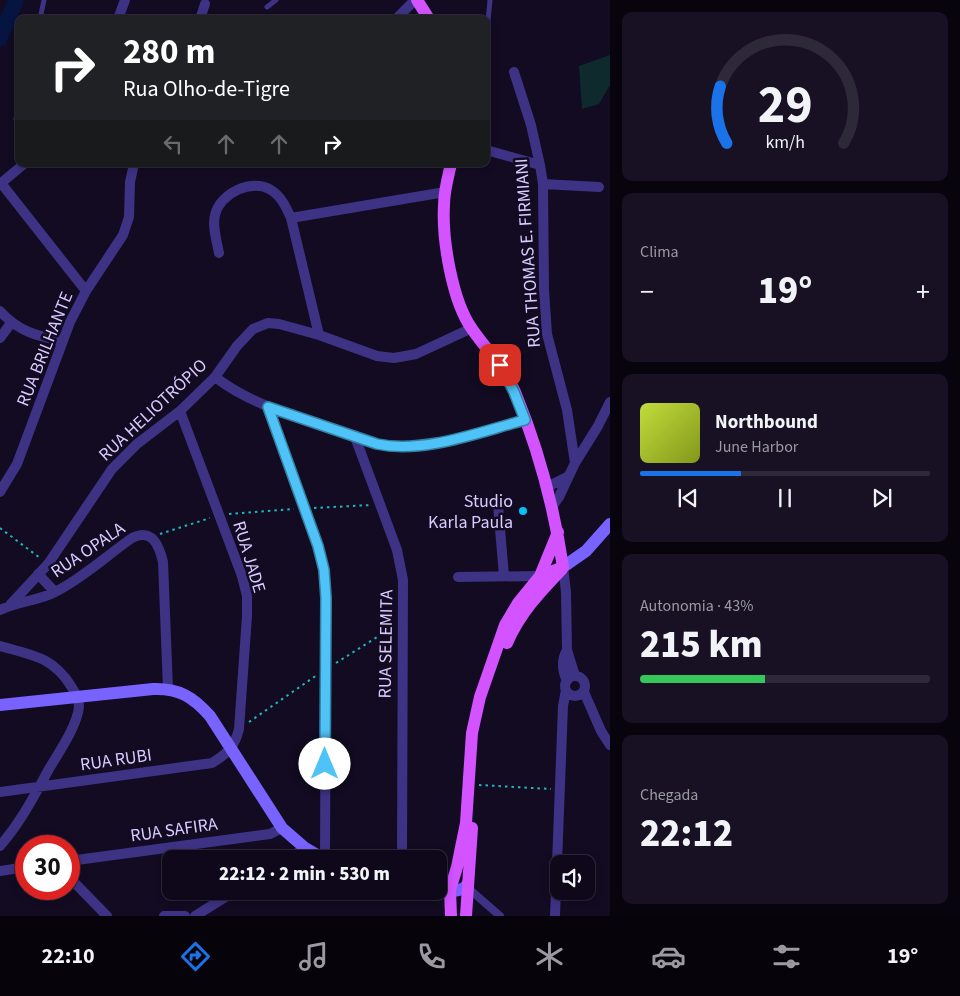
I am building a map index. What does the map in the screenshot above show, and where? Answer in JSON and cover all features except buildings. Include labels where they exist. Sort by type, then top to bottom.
[{"type":"main road","points":[[416,0],[427,15]]},
{"type":"main road","points":[[450,167],[445,192],[445,230],[454,285],[460,306],[472,328],[506,374],[525,420],[547,487],[558,531],[564,567]]},
{"type":"main road","points":[[466,916],[474,756],[477,734],[489,690],[513,630],[528,606],[564,567],[586,551],[610,524]]},
{"type":"main road","points":[[447,884],[457,867],[466,823],[471,743],[480,697],[505,625],[518,603],[540,576],[558,531]]},
{"type":"main road","points":[[540,576],[564,567]]},
{"type":"main road","points":[[0,705],[168,688],[183,694],[210,716],[282,828],[309,850]]},
{"type":"main road","points":[[447,889],[463,890],[468,886]]},
{"type":"main road","points":[[447,894],[456,910],[456,916]]},
{"type":"main road","points":[[447,900],[451,916]]},
{"type":"street","points":[[119,15],[125,0]]},
{"type":"street","points":[[400,15],[416,0]]},
{"type":"street","points":[[201,15],[205,4]]},
{"type":"street","name":"RUA THOMAS E. FIRMIANI","points":[[514,72],[530,125],[543,184],[544,290],[547,334],[567,410],[574,463]]},
{"type":"street","points":[[490,151],[540,165]]},
{"type":"street","points":[[21,167],[1,184],[86,292]]},
{"type":"street","name":"RUA BRILHANTE","points":[[0,492],[17,464],[70,322],[86,292],[119,243],[126,227],[129,217],[130,182],[133,167]]},
{"type":"street","points":[[543,184],[599,187]]},
{"type":"street","points":[[219,253],[214,215],[226,196],[238,189],[249,186],[262,186],[271,190],[285,205],[291,218],[320,335]]},
{"type":"street","points":[[291,218],[445,192]]},
{"type":"street","points":[[0,311],[11,323],[25,330],[62,341]]},
{"type":"street","points":[[0,338],[11,323]]},
{"type":"street","name":"RUA HELIOTRÓPIO","points":[[10,605],[48,564],[112,469],[215,377],[245,336],[259,326],[268,323],[280,324],[320,335],[377,356],[394,358],[416,354],[472,328]]},
{"type":"street","points":[[215,377],[242,396],[268,407],[355,437],[392,447],[421,446],[525,420]]},
{"type":"street","points":[[552,507],[559,497],[574,463],[598,426],[610,402]]},
{"type":"street","points":[[268,407],[315,536],[324,570],[326,598],[325,850]]},
{"type":"street","name":"RUA JADE","points":[[180,410],[242,576],[247,596],[239,729],[231,749]]},
{"type":"street","name":"RUA SELEMITA","points":[[355,437],[388,522],[401,564],[403,580],[402,850]]},
{"type":"street","points":[[547,487],[569,476]]},
{"type":"street","points":[[498,505],[504,576]]},
{"type":"street","name":"RUA OPALA","points":[[10,605],[30,601],[55,592],[74,581],[132,538],[142,535],[150,537],[158,546],[163,562],[168,688]]},
{"type":"street","points":[[564,567],[569,682],[571,696],[579,694]]},
{"type":"street","points":[[38,574],[55,592]]},
{"type":"street","points":[[458,577],[540,576]]},
{"type":"street","points":[[0,610],[10,605]]},
{"type":"street","points":[[0,646],[33,655],[52,664],[65,677],[77,697],[79,706],[72,727],[26,812],[0,846]]},
{"type":"street","points":[[563,719],[585,687],[584,681],[569,682]]},
{"type":"street","points":[[555,916],[563,706],[569,682]]},
{"type":"street","points":[[579,694],[610,745]]},
{"type":"street","name":"RUA RUBI","points":[[0,792],[212,763],[231,749]]},
{"type":"street","name":"RUA SAFIRA","points":[[80,860],[270,834],[282,828]]},
{"type":"street","points":[[0,871],[15,869]]},
{"type":"street","points":[[468,886],[500,916]]},
{"type":"street","points":[[80,888],[107,916]]},
{"type":"street","points":[[195,916],[221,900]]},
{"type":"street","points":[[164,916],[185,916]]},
{"type":"lane","points":[[41,15],[44,0]]},
{"type":"lane","points":[[267,7],[276,0]]},
{"type":"lane","points":[[489,15],[490,0]]},
{"type":"path","points":[[150,537],[219,515]]},
{"type":"path","points":[[0,528],[48,564]]},
{"type":"path","points":[[239,729],[326,669],[402,621]]},
{"type":"path","points":[[474,785],[561,789]]},
{"type":"green space","points":[[610,55],[610,85],[599,104],[582,109],[579,66]]},
{"type":"waterway","points":[[0,38],[16,0]]},
{"type":"place","name":"Studio Karla Paula","points":[[523,511]]},
{"type":"route","points":[[325,764],[326,583],[324,570],[305,508],[268,407],[377,444],[392,447],[421,446],[525,420],[506,374],[500,365]]}]
